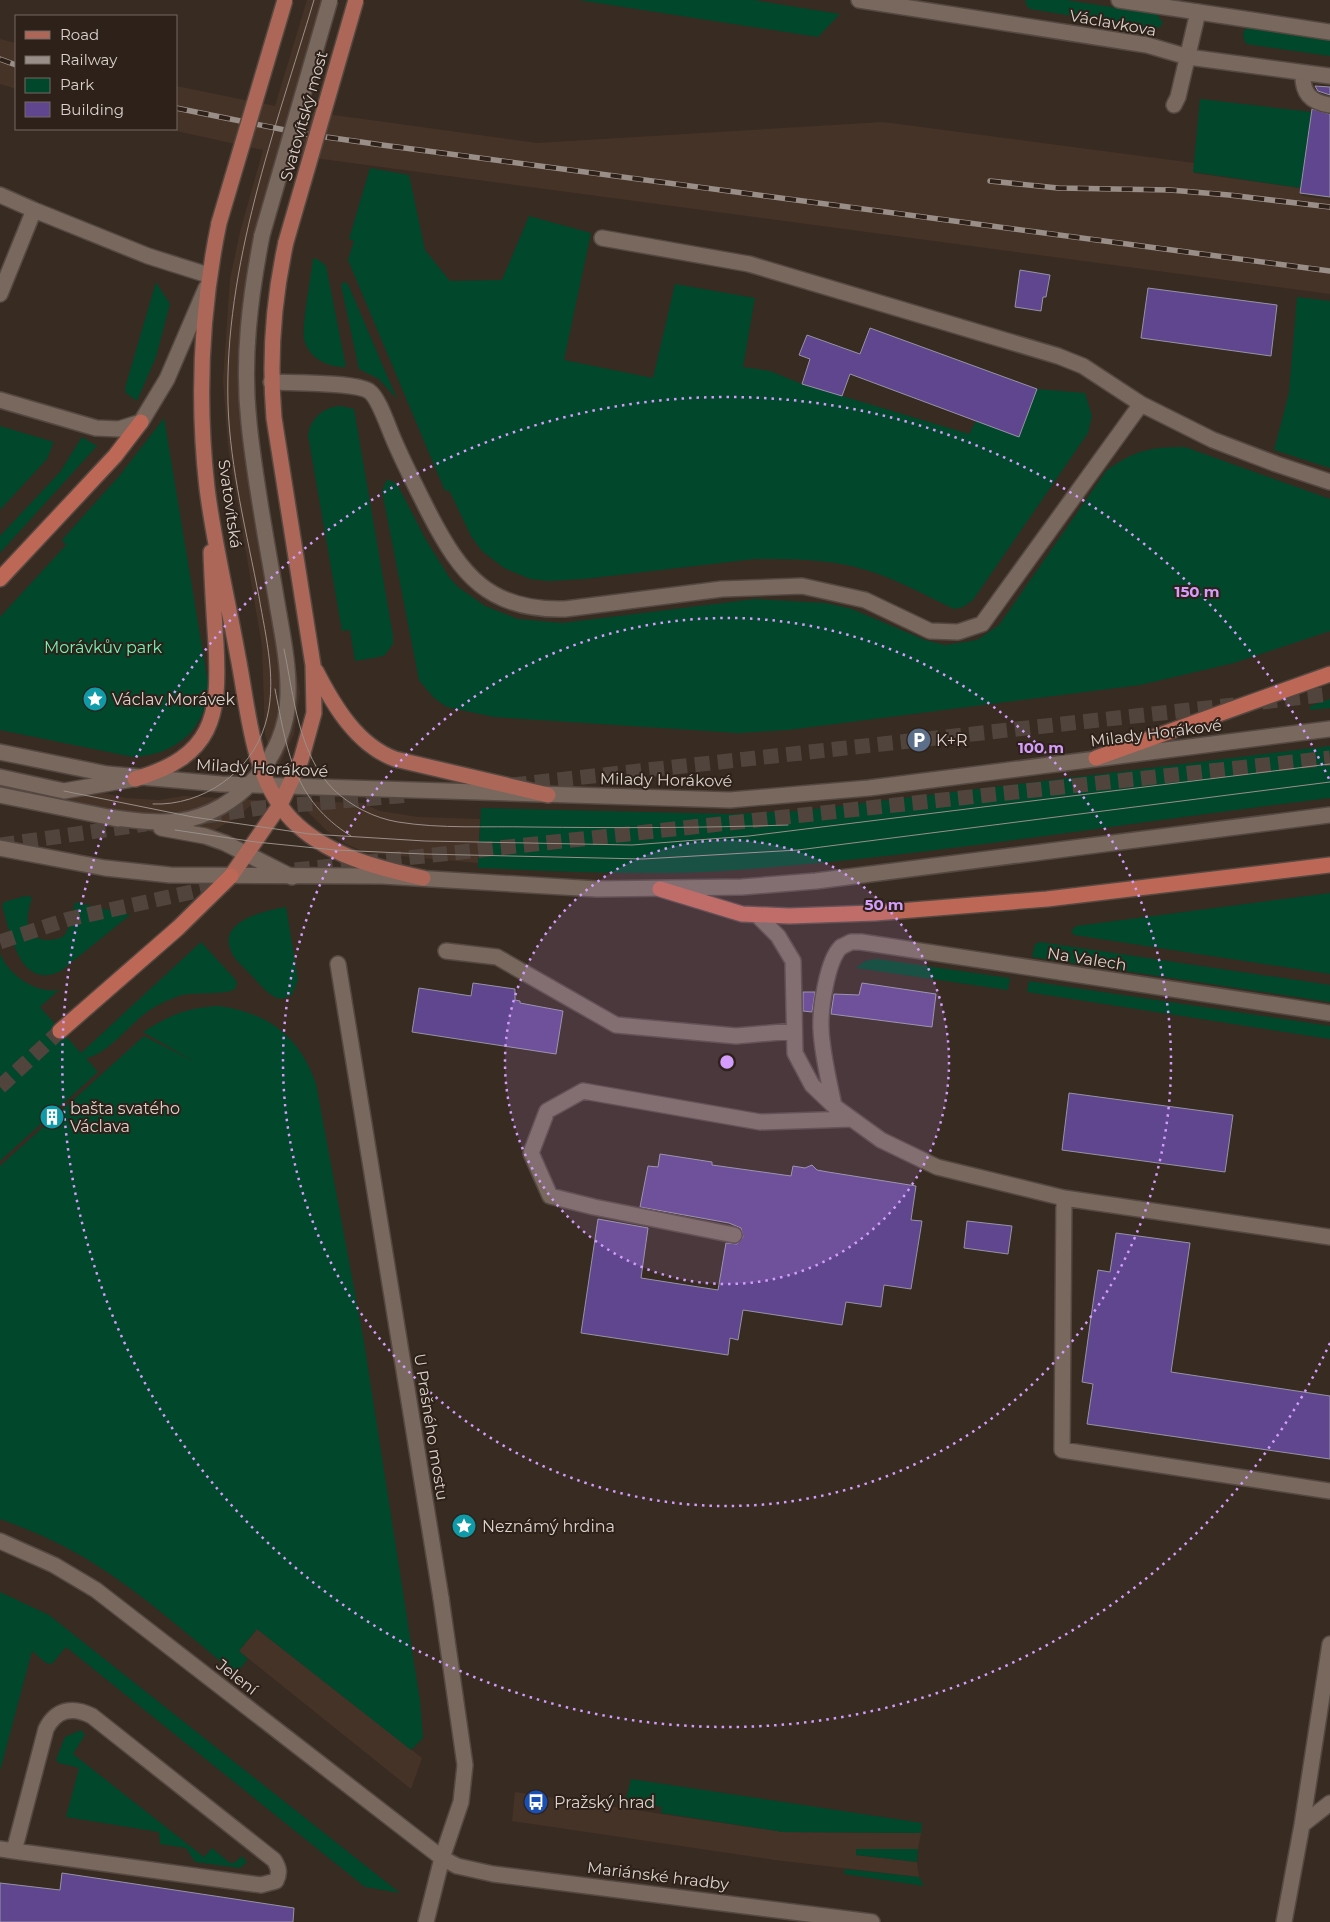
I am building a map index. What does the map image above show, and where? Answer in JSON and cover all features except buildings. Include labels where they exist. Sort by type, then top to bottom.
[{"type":"highway","points":[[0,579],[115,456],[141,422]]},
{"type":"highway","points":[[1096,758],[1330,674]]},
{"type":"highway","points":[[660,889],[723,909],[758,916],[874,913],[1047,899],[1330,865]]},
{"type":"highway","points":[[60,1030],[178,928],[231,876]]},
{"type":"main road","name":"Svatovítská","points":[[285,0],[219,223],[208,281],[201,396],[207,488],[250,724],[261,771],[269,786],[280,805],[292,820],[334,850],[382,869],[422,878]]},
{"type":"main road","points":[[108,817],[140,822],[181,820],[208,812],[220,806],[248,785],[261,771],[276,746],[286,717],[288,697],[284,649],[255,468],[247,398],[249,318],[262,235],[330,0]]},
{"type":"main road","name":"Svatovítský most","points":[[271,382],[275,302],[286,242],[356,0]]},
{"type":"main road","name":"Václavkova","points":[[859,0],[1147,44],[1188,57],[1330,76]]},
{"type":"main road","name":"Václavkova","points":[[1119,0],[1330,32]]},
{"type":"main road","points":[[1174,105],[1178,97],[1198,12]]},
{"type":"main road","points":[[1303,73],[1302,86],[1308,96],[1330,105]]},
{"type":"main road","points":[[0,195],[208,281],[167,379],[141,422],[120,430],[96,428],[0,400]]},
{"type":"main road","points":[[0,294],[34,210]]},
{"type":"main road","points":[[602,238],[749,264],[1058,356],[1083,366],[1141,404],[1213,440],[1330,482]]},
{"type":"main road","points":[[231,876],[280,805],[289,787],[310,732],[315,699],[313,665],[274,418],[271,382],[358,387],[373,395],[405,465],[456,561],[478,584],[510,601],[540,609],[565,609],[722,589],[802,586],[865,600],[930,631],[958,632],[982,624],[1141,404]]},
{"type":"main road","points":[[0,777],[64,791],[156,773],[196,747],[212,720],[216,707],[218,679],[207,488]]},
{"type":"main road","points":[[313,665],[340,712],[376,751],[395,759],[548,795]]},
{"type":"main road","name":"Milady Horákové","points":[[0,752],[135,778],[289,787],[730,800],[794,796],[1330,729]]},
{"type":"main road","points":[[0,795],[205,836],[248,853],[292,877]]},
{"type":"main road","points":[[0,848],[56,860],[147,873],[422,878],[597,889],[742,887],[816,881],[1330,815]]},
{"type":"main road","points":[[758,916],[778,936],[793,961],[795,1053],[812,1085],[834,1106],[881,1140],[938,1167],[1064,1198],[1330,1237]]},
{"type":"main road","name":"Na Valech","points":[[834,1106],[821,1028],[833,956],[840,947],[851,942],[1330,1013]]},
{"type":"main road","points":[[446,951],[497,957],[616,1025],[736,1036],[794,1031]]},
{"type":"main road","name":"U Prašného mostu","points":[[338,964],[441,1598],[465,1765],[461,1802],[442,1858],[426,1922]]},
{"type":"main road","points":[[734,1235],[594,1207],[550,1196],[531,1153],[547,1111],[583,1091],[760,1122],[852,1119]]},
{"type":"main road","points":[[1064,1198],[1062,1450],[1330,1492]]},
{"type":"main road","name":"Jelení","points":[[0,1541],[54,1565],[96,1590],[442,1858]]},
{"type":"main road","points":[[1284,1922],[1302,1825],[1330,1644]]},
{"type":"main road","points":[[76,1709],[92,1716],[274,1860],[278,1867],[279,1875],[276,1881],[262,1885],[7,1850],[46,1728],[56,1715],[64,1710],[76,1709]]},
{"type":"main road","points":[[1302,1825],[1330,1803]]},
{"type":"main road","name":"Mariánské hradby","points":[[442,1858],[457,1866],[493,1874],[872,1922]]},
{"type":"shaded area","points":[[307,0],[337,0],[305,111],[537,143],[883,122],[1194,163],[1194,173],[1301,188],[1300,193],[1303,196],[1330,200],[1330,294],[292,155],[268,241],[255,316],[253,383],[264,479],[300,693],[294,734],[280,764],[273,764],[265,734],[262,646],[228,447],[223,380],[230,279],[240,232],[263,150],[172,130],[178,130],[178,86],[275,106]]},
{"type":"shaded area","points":[[0,39],[15,43],[15,89],[0,84]]},
{"type":"shaded area","points":[[0,772],[127,798],[159,800],[183,796],[257,800],[236,818],[195,841],[0,800]]},
{"type":"shaded area","points":[[297,801],[362,803],[380,811],[418,817],[480,819],[478,863],[367,853],[346,844],[327,831]]},
{"type":"shaded area","points":[[257,1629],[422,1758],[411,1789],[239,1651]]},
{"type":"shaded area","points":[[515,1792],[783,1832],[921,1833],[918,1849],[856,1849],[856,1855],[917,1862],[919,1877],[775,1860],[512,1821]]},
{"type":"green space","points":[[578,0],[753,0],[840,14],[818,37]]},
{"type":"green space","points":[[1025,0],[1066,0],[1157,14],[1163,23],[1160,27],[1154,29],[1030,9]]},
{"type":"green space","points":[[1251,26],[1330,38],[1330,56],[1246,44],[1243,36],[1244,30]]},
{"type":"green space","points":[[1200,99],[1312,112],[1301,188],[1193,172]]},
{"type":"green space","points":[[370,168],[409,175],[425,250],[450,281],[502,280],[529,216],[591,233],[564,360],[653,378],[675,284],[755,298],[743,367],[770,371],[802,384],[969,434],[976,421],[1037,389],[1085,393],[1092,416],[1088,433],[973,600],[963,607],[954,609],[906,585],[868,570],[831,562],[806,560],[755,559],[584,579],[549,581],[530,579],[504,568],[482,551],[471,536],[449,490],[445,491],[348,260],[354,241],[349,239]]},
{"type":"green space","points":[[313,258],[326,266],[346,367],[326,364],[310,352],[306,346],[304,339],[305,311]]},
{"type":"green space","points":[[156,282],[170,304],[156,357],[137,401],[126,393],[125,388]]},
{"type":"green space","points":[[344,282],[348,284],[397,399],[379,379],[359,369],[341,285]]},
{"type":"green space","points":[[1297,297],[1330,301],[1330,468],[1274,450],[1289,393]]},
{"type":"green space","points":[[341,406],[354,409],[393,636],[393,644],[384,656],[355,661],[350,630],[342,631],[308,435],[312,423],[319,414]]},
{"type":"green space","name":"Morávkův park","points":[[164,418],[208,683],[207,699],[196,726],[176,745],[149,755],[133,757],[0,730],[0,617],[66,545],[62,540],[120,475]]},
{"type":"green space","points":[[0,426],[54,442],[47,459],[0,510]]},
{"type":"green space","points":[[82,437],[97,446],[0,553],[0,536],[60,472]]},
{"type":"green space","points":[[1185,447],[1330,499],[1330,631],[1234,663],[1140,685],[788,730],[738,733],[494,717],[447,707],[434,698],[419,680],[382,491],[386,481],[389,480],[397,484],[426,540],[449,577],[458,587],[485,606],[518,619],[562,623],[755,599],[826,603],[852,609],[925,640],[945,645],[977,640],[999,625],[1106,471],[1125,458],[1143,451]]},
{"type":"green space","points":[[1330,699],[1330,708],[1310,710],[1310,706]]},
{"type":"green space","points":[[1330,746],[1330,798],[951,848],[799,865],[723,871],[662,873],[478,868],[481,808],[728,814],[798,811]]},
{"type":"green space","points":[[1330,893],[1330,974],[1074,935],[1071,931],[1076,926]]},
{"type":"green space","points":[[25,896],[32,897],[28,911],[30,931],[42,940],[53,940],[64,936],[69,927],[75,902],[130,915],[61,971],[47,975],[35,973],[26,967],[19,956],[2,906],[4,902]]},
{"type":"green space","points":[[286,907],[298,980],[292,995],[281,999],[261,986],[237,961],[232,954],[229,941],[231,932],[246,919],[267,911]]},
{"type":"green space","points":[[201,942],[235,979],[237,983],[235,989],[226,992],[182,995],[164,1002],[140,1017],[110,1045],[94,1056],[86,1058],[98,1072],[0,1161],[0,953],[9,969],[24,981],[41,989],[59,990],[40,1007],[81,1053]]},
{"type":"green space","points":[[1040,942],[1330,985],[1330,1002],[1032,957],[1035,944]]},
{"type":"green space","points":[[877,959],[1010,978],[1008,990],[856,968],[865,961]]},
{"type":"green space","points":[[1029,981],[1330,1026],[1330,1039],[1027,992]]},
{"type":"green space","points":[[218,1006],[252,1014],[279,1029],[301,1052],[316,1084],[364,1342],[420,1701],[423,1738],[411,1750],[257,1629],[239,1651],[248,1659],[236,1674],[147,1601],[109,1573],[57,1543],[0,1519],[0,1166],[144,1036],[195,1062],[143,1032],[179,1013]]},
{"type":"green space","points":[[0,1592],[49,1615],[400,1893],[365,1887],[66,1647],[52,1664],[46,1663],[32,1651],[0,1771]]},
{"type":"green space","points":[[81,1730],[85,1735],[73,1754],[204,1857],[212,1848],[230,1863],[234,1863],[242,1856],[247,1862],[240,1868],[195,1862],[186,1848],[160,1844],[159,1832],[66,1817],[79,1768],[59,1763],[56,1760],[65,1737]]},
{"type":"green space","points":[[631,1779],[922,1823],[921,1833],[783,1832],[661,1813],[662,1807],[613,1800],[621,1800],[627,1796]]},
{"type":"green space","points":[[856,1849],[918,1849],[917,1862],[856,1855]]},
{"type":"green space","points":[[845,1869],[919,1877],[924,1886],[844,1874]]},
{"type":"tunnel","points":[[1262,702],[1330,694]]},
{"type":"tunnel","points":[[512,785],[1234,705]]},
{"type":"tunnel","points":[[295,870],[1330,758]]},
{"type":"tunnel","points":[[206,816],[260,808],[409,795]]},
{"type":"tunnel","points":[[0,845],[146,824]]},
{"type":"tunnel","points":[[0,942],[69,919],[228,884]]},
{"type":"tunnel","points":[[0,1087],[60,1031]]},
{"type":"tram line","points":[[153,804],[172,803],[190,799],[207,792],[237,771],[249,757],[258,742],[269,709],[271,693],[270,661],[240,501],[229,428],[229,352],[234,301],[255,199],[314,0]]},
{"type":"tram line","points":[[284,649],[299,724],[312,760],[322,776],[341,796],[355,806],[380,818],[431,826],[464,827],[659,828],[788,825]]},
{"type":"tram line","points":[[275,689],[289,753],[305,790],[316,806],[332,822],[351,836]]},
{"type":"tram line","points":[[64,791],[193,817],[310,834],[425,841],[632,845],[749,836],[1330,764]]},
{"type":"tram line","points":[[175,830],[256,842],[335,850],[643,859],[798,850],[1330,782]]},
{"type":"railway","points":[[0,59],[15,65]]},
{"type":"railway","points":[[178,108],[305,134],[382,145],[1330,271]]},
{"type":"railway","points":[[990,181],[1058,188],[1170,190],[1330,207]]},
{"type":"place","name":"Václav Morávek","points":[[95,699]]},
{"type":"place","name":"K+R","points":[[919,740]]},
{"type":"place","name":"bašta svatého Václava","points":[[52,1117]]},
{"type":"place","name":"Neznámý hrdina","points":[[464,1526]]},
{"type":"place","name":"Pražský hrad","points":[[536,1802]]}]
